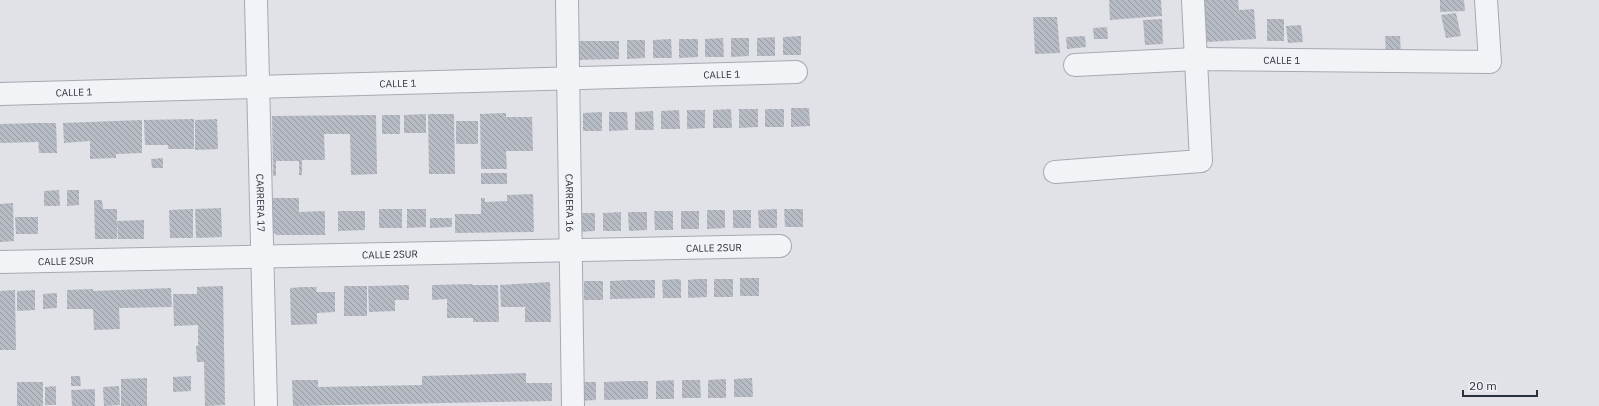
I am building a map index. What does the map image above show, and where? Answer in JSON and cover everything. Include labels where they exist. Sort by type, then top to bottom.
[{"type":"street","name":"CARRERA 17","points":[[256,0],[266,406]]},
{"type":"street","name":"CARRERA 16","points":[[567,0],[573,406]]},
{"type":"street","points":[[1055,172],[1201,161],[1193,0]]},
{"type":"street","name":"CALLE 1","points":[[1074,65],[1196,59],[1490,62],[1486,0]]},
{"type":"street","name":"CALLE 1","points":[[0,94],[796,72]]},
{"type":"street","name":"CALLE 2SUR","points":[[0,262],[780,246]]},
{"type":"building","points":[[1109,0],[1161,0],[1162,16],[1110,20]]},
{"type":"building","points":[[1204,0],[1238,0],[1239,10],[1254,9],[1256,39],[1207,42]]},
{"type":"building","points":[[1440,0],[1464,0],[1465,11],[1440,12]]},
{"type":"building","points":[[1456,13],[1461,36],[1446,38],[1441,15]]},
{"type":"building","points":[[1033,17],[1057,17],[1060,53],[1035,54]]},
{"type":"building","points":[[1162,19],[1163,44],[1145,45],[1143,20]]},
{"type":"building","points":[[1267,19],[1284,19],[1284,41],[1267,41]]},
{"type":"building","points":[[1301,25],[1303,42],[1288,43],[1286,26]]},
{"type":"building","points":[[1107,27],[1108,39],[1094,39],[1093,28]]},
{"type":"building","points":[[801,36],[801,55],[783,55],[783,37]]},
{"type":"building","points":[[1085,36],[1086,47],[1067,49],[1066,37]]},
{"type":"building","points":[[1385,36],[1400,36],[1401,54],[1386,55]]},
{"type":"building","points":[[775,37],[775,56],[757,56],[757,38]]},
{"type":"building","points":[[723,38],[724,57],[705,57],[705,39]]},
{"type":"building","points":[[731,38],[749,38],[749,56],[731,57]]},
{"type":"building","points":[[671,39],[672,58],[653,58],[653,40]]},
{"type":"building","points":[[679,39],[698,39],[698,57],[679,58]]},
{"type":"building","points":[[627,40],[645,40],[645,58],[627,59]]},
{"type":"building","points":[[575,41],[619,41],[619,59],[575,60]]},
{"type":"building","points":[[791,108],[809,108],[810,126],[791,127]]},
{"type":"building","points":[[731,109],[732,128],[713,128],[713,110]]},
{"type":"building","points":[[739,109],[758,109],[758,127],[739,128]]},
{"type":"building","points":[[765,109],[784,109],[784,127],[765,127]]},
{"type":"building","points":[[679,110],[680,129],[661,129],[661,111]]},
{"type":"building","points":[[687,110],[705,110],[705,128],[687,129]]},
{"type":"building","points":[[653,111],[654,130],[635,130],[635,112]]},
{"type":"building","points":[[602,112],[602,131],[583,131],[583,113]]},
{"type":"building","points":[[609,112],[627,112],[628,130],[609,131]]},
{"type":"building","points":[[506,113],[506,117],[532,117],[533,151],[506,151],[507,169],[481,169],[480,114]]},
{"type":"building","points":[[426,114],[426,133],[404,133],[404,115]]},
{"type":"building","points":[[428,114],[454,114],[455,174],[429,174]]},
{"type":"building","points":[[376,115],[377,174],[351,175],[350,134],[324,134],[325,160],[302,160],[302,175],[299,175],[299,161],[276,161],[276,176],[273,176],[272,116]]},
{"type":"building","points":[[382,115],[400,115],[400,134],[382,134]]},
{"type":"building","points":[[194,119],[194,149],[168,149],[168,145],[145,145],[144,120]]},
{"type":"building","points":[[217,119],[218,149],[195,150],[195,120]]},
{"type":"building","points":[[142,120],[142,153],[116,154],[116,158],[90,159],[90,141],[64,143],[63,123]]},
{"type":"building","points":[[456,121],[478,121],[478,144],[456,144]]},
{"type":"building","points":[[56,123],[57,153],[39,153],[38,139],[38,142],[0,143],[0,124]]},
{"type":"building","points":[[163,158],[163,168],[152,168],[151,159]]},
{"type":"building","points":[[481,173],[507,173],[507,184],[481,184]]},
{"type":"building","points":[[59,190],[60,206],[44,206],[44,191]]},
{"type":"building","points":[[67,190],[79,190],[79,205],[67,206]]},
{"type":"building","points":[[533,194],[534,232],[455,233],[455,214],[481,214],[481,198],[485,198],[485,202],[507,201],[507,195]]},
{"type":"building","points":[[273,198],[299,198],[299,212],[325,211],[325,235],[277,235],[273,232]]},
{"type":"building","points":[[94,200],[102,200],[103,209],[117,209],[117,239],[95,239]]},
{"type":"building","points":[[13,203],[14,241],[0,242],[0,204]]},
{"type":"building","points":[[221,208],[222,237],[196,238],[195,209]]},
{"type":"building","points":[[193,209],[193,238],[170,238],[169,210]]},
{"type":"building","points":[[379,209],[402,209],[402,228],[379,228]]},
{"type":"building","points":[[407,209],[426,209],[426,227],[407,228]]},
{"type":"building","points":[[777,209],[777,228],[759,228],[758,210]]},
{"type":"building","points":[[784,209],[803,209],[803,227],[785,227]]},
{"type":"building","points":[[707,210],[725,210],[725,228],[707,229]]},
{"type":"building","points":[[733,210],[751,210],[751,228],[733,228]]},
{"type":"building","points":[[338,211],[365,211],[365,230],[338,231]]},
{"type":"building","points":[[654,211],[673,211],[673,230],[655,230]]},
{"type":"building","points":[[681,211],[699,211],[699,229],[681,229]]},
{"type":"building","points":[[621,212],[621,231],[603,231],[603,213]]},
{"type":"building","points":[[628,212],[647,212],[647,230],[629,231]]},
{"type":"building","points":[[577,213],[595,213],[595,231],[577,232]]},
{"type":"building","points":[[15,217],[38,217],[38,234],[16,234]]},
{"type":"building","points":[[430,218],[452,218],[452,227],[430,228]]},
{"type":"building","points":[[144,220],[144,239],[118,239],[117,221]]},
{"type":"building","points":[[740,278],[759,278],[759,296],[740,296]]},
{"type":"building","points":[[707,279],[707,297],[688,298],[688,280]]},
{"type":"building","points":[[714,279],[733,279],[733,297],[714,297]]},
{"type":"building","points":[[655,280],[655,298],[610,299],[610,281]]},
{"type":"building","points":[[662,280],[681,280],[681,298],[663,298]]},
{"type":"building","points":[[584,281],[603,281],[603,300],[584,300]]},
{"type":"building","points":[[550,282],[551,322],[525,322],[525,307],[501,307],[500,285]]},
{"type":"building","points":[[473,284],[472,285],[498,285],[499,322],[473,322],[473,318],[447,318],[447,299],[432,300],[432,285]]},
{"type":"building","points":[[409,285],[409,300],[395,300],[395,311],[369,312],[368,286]]},
{"type":"building","points":[[223,286],[225,405],[205,406],[204,362],[197,362],[196,346],[198,346],[198,325],[174,326],[173,294],[197,294],[197,287]]},
{"type":"building","points":[[344,286],[367,286],[367,316],[344,316]]},
{"type":"building","points":[[317,287],[316,292],[335,292],[335,312],[317,313],[317,324],[291,325],[290,288]]},
{"type":"building","points":[[171,288],[172,307],[119,308],[120,329],[94,330],[93,309],[67,309],[67,290],[93,289],[93,291]]},
{"type":"building","points":[[15,290],[16,350],[0,350],[0,291]]},
{"type":"building","points":[[35,290],[35,310],[17,311],[17,291]]},
{"type":"building","points":[[57,293],[57,308],[43,309],[43,294]]},
{"type":"building","points":[[526,373],[526,383],[552,383],[552,401],[293,406],[292,380],[318,380],[318,387],[422,385],[422,376]]},
{"type":"building","points":[[71,376],[80,376],[81,386],[71,386]]},
{"type":"building","points":[[191,376],[191,391],[173,392],[173,377]]},
{"type":"building","points":[[147,378],[147,406],[121,406],[121,379]]},
{"type":"building","points":[[752,378],[753,397],[734,397],[734,379]]},
{"type":"building","points":[[726,379],[726,398],[708,398],[708,380]]},
{"type":"building","points":[[674,380],[674,399],[656,399],[656,381]]},
{"type":"building","points":[[682,380],[700,380],[701,398],[682,398]]},
{"type":"building","points":[[648,381],[648,399],[604,400],[604,382]]},
{"type":"building","points":[[17,382],[43,382],[43,406],[17,406]]},
{"type":"building","points":[[578,382],[596,382],[596,400],[578,401]]},
{"type":"building","points":[[56,386],[56,405],[45,405],[45,387]]},
{"type":"building","points":[[119,386],[120,405],[104,406],[103,387]]},
{"type":"building","points":[[95,389],[95,406],[72,406],[71,390]]}]
